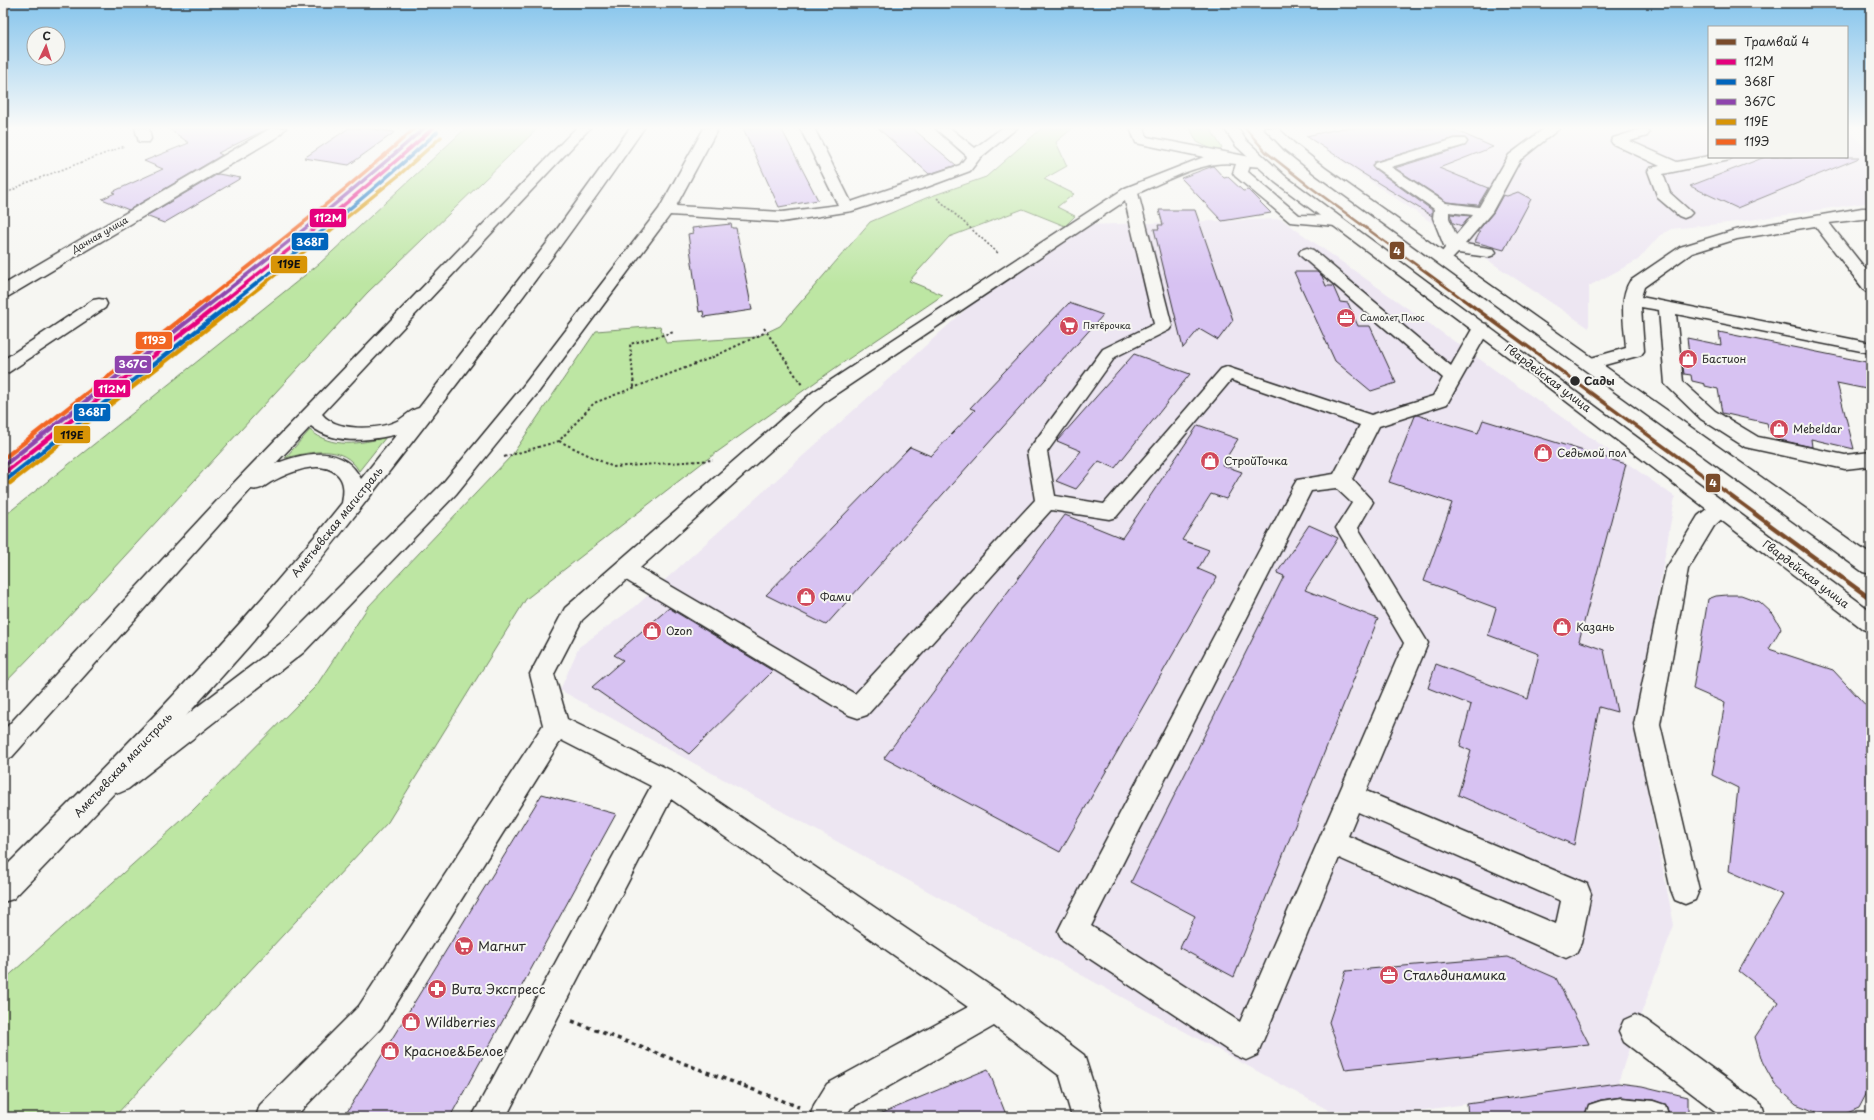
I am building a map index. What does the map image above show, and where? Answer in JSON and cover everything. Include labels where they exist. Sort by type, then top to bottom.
[{"type":"main road","name":"Дачная улица","points":[[3,292],[193,180]]},
{"type":"main road","points":[[3,749],[235,494],[533,180]]},
{"type":"main road","name":"Аметьевская магистраль","points":[[3,889],[79,812],[241,638],[352,506],[436,400],[601,180]]},
{"type":"main road","points":[[79,812],[296,645],[449,489],[530,390],[666,210],[682,180]]},
{"type":"main road","points":[[833,180],[847,208]]},
{"type":"main road","points":[[666,210],[782,217],[847,208],[932,180]]},
{"type":"main road","points":[[272,1117],[370,1017],[556,726],[542,674],[573,614],[813,402],[1130,191],[1156,180]]},
{"type":"main road","name":"Гвардейская улица","points":[[1274,180],[1336,221],[1481,328],[1871,623]]},
{"type":"main road","points":[[1334,180],[1449,254],[1522,316],[1871,566]]},
{"type":"main road","points":[[1402,180],[1442,207],[1484,212]]},
{"type":"main road","points":[[1449,254],[1484,212],[1502,180]]},
{"type":"main road","points":[[1658,180],[1663,195],[1684,213]]},
{"type":"main road","points":[[1046,502],[1037,452],[1109,353],[1163,326],[1130,191]]},
{"type":"main road","points":[[1442,207],[1440,218],[1449,254]]},
{"type":"main road","points":[[1590,364],[1635,351],[1632,300],[1636,284],[1686,250],[1735,235],[1819,220],[1871,213]]},
{"type":"main road","points":[[1819,220],[1871,287]]},
{"type":"main road","points":[[1449,254],[1488,252]]},
{"type":"main road","points":[[1307,253],[1453,377]]},
{"type":"main road","points":[[1632,300],[1871,348]]},
{"type":"main road","points":[[3,368],[99,304]]},
{"type":"main road","points":[[1667,306],[1674,384],[1708,415],[1752,442],[1845,462],[1871,459]]},
{"type":"main road","points":[[1046,502],[1109,512],[1227,373],[1371,422],[1440,400],[1481,328],[1522,316]]},
{"type":"main road","points":[[312,414],[321,426],[347,433],[368,433],[404,425],[436,400]]},
{"type":"main road","points":[[1341,480],[1371,422]]},
{"type":"main road","points":[[235,494],[273,471],[296,464],[331,461],[340,465],[353,482],[356,492],[352,506]]},
{"type":"main road","points":[[1341,480],[1363,502],[1347,528],[1416,643],[1246,1044],[1073,931],[1304,485],[1341,480]]},
{"type":"main road","points":[[624,569],[858,708],[1046,502]]},
{"type":"main road","points":[[1685,890],[1646,724],[1677,569],[1706,521],[1720,509]]},
{"type":"main road","points":[[556,726],[667,781],[996,1008],[1073,1066],[1088,1117]]},
{"type":"main road","points":[[488,1117],[667,781]]},
{"type":"main road","points":[[1331,842],[1566,944],[1577,894],[1351,797]]},
{"type":"main road","points":[[815,1113],[839,1096],[996,1008]]},
{"type":"main road","points":[[1635,1031],[1750,1117]]},
{"type":"main road","points":[[1601,1117],[1621,1114],[1653,1117]]},
{"type":"path","points":[[3,195],[32,180]]},
{"type":"path","points":[[922,184],[1015,267]]},
{"type":"path","points":[[764,328],[813,402]]},
{"type":"path","points":[[634,387],[630,344],[674,332]]},
{"type":"path","points":[[501,458],[559,441],[594,403],[711,358],[766,332]]},
{"type":"path","points":[[559,441],[614,467],[750,457]]},
{"type":"path","points":[[545,1011],[815,1113]]},
{"type":"shaded area","points":[[1369,180],[1871,180],[1871,202],[1737,222],[1671,229],[1659,236],[1638,260],[1589,286],[1589,328]]},
{"type":"shaded area","points":[[1281,219],[1675,497],[1635,729],[1674,925],[1634,1033],[1618,1083],[1374,1117],[1341,1117],[560,690],[579,647],[636,606],[974,302],[1086,225]]},
{"type":"green space","points":[[410,180],[484,180],[367,293],[66,620],[3,685],[3,517],[319,264]]},
{"type":"green space","points":[[977,180],[1047,180],[1074,194],[1057,207],[1075,216],[1065,226],[1023,209],[949,237],[909,281],[943,295],[838,366],[706,460],[526,599],[388,822],[114,1117],[3,1117],[3,981],[192,811],[316,686],[368,607],[512,455],[596,331],[660,326],[666,343],[757,337],[780,326],[870,222],[926,198]]},
{"type":"green space","points":[[310,430],[327,440],[346,443],[367,442],[386,437],[359,471],[352,462],[344,456],[335,453],[316,452],[285,458]]},
{"type":"building","points":[[138,180],[179,180],[129,210],[102,199],[115,193],[112,192]]},
{"type":"building","points":[[207,180],[237,180],[164,223],[146,216]]},
{"type":"building","points":[[767,180],[808,180],[818,200],[779,207]]},
{"type":"building","points":[[1183,180],[1232,180],[1243,191],[1248,190],[1271,213],[1222,221]]},
{"type":"building","points":[[1374,180],[1391,180],[1432,210],[1432,216]]},
{"type":"building","points":[[1414,180],[1469,180],[1488,188],[1478,205],[1447,202]]},
{"type":"building","points":[[1705,180],[1805,180],[1737,208],[1690,186]]},
{"type":"building","points":[[1518,192],[1531,199],[1504,250],[1475,242],[1480,232],[1477,232],[1493,213],[1503,195],[1507,196]]},
{"type":"building","points":[[1159,210],[1195,210],[1233,320],[1218,340],[1199,329],[1183,348],[1154,229],[1159,229],[1158,225],[1163,225]]},
{"type":"building","points":[[1450,214],[1470,216],[1462,226],[1453,223]]},
{"type":"building","points":[[731,224],[732,228],[736,228],[752,310],[704,317],[703,311],[699,312],[688,234],[693,233],[692,228]]},
{"type":"building","points":[[1294,272],[1317,272],[1322,276],[1326,286],[1333,286],[1340,302],[1348,303],[1358,326],[1370,326],[1396,383],[1371,391],[1335,361]]},
{"type":"building","points":[[1069,303],[1103,315],[826,625],[766,595],[910,447],[931,456],[975,410],[970,408]]},
{"type":"building","points":[[1719,332],[1871,363],[1871,390],[1837,383],[1854,449],[1811,439],[1812,447],[1776,439],[1775,433],[1769,431],[1767,423],[1722,413],[1718,389],[1692,381],[1691,375],[1684,374],[1681,352],[1689,354],[1687,338],[1721,345]]},
{"type":"building","points":[[1134,354],[1190,374],[1115,468],[1099,461],[1076,489],[1056,481],[1081,451],[1057,441]]},
{"type":"building","points":[[1417,415],[1478,433],[1483,420],[1626,464],[1579,641],[1604,650],[1617,712],[1599,707],[1574,845],[1458,795],[1471,751],[1460,746],[1471,705],[1428,688],[1436,664],[1528,699],[1539,654],[1488,635],[1496,608],[1424,581],[1452,503],[1389,482],[1415,416]]},
{"type":"building","points":[[1198,425],[1238,439],[1222,465],[1242,472],[1226,499],[1211,494],[1182,540],[1209,550],[1198,569],[1217,577],[1060,852],[884,758],[1065,515],[1122,538]]},
{"type":"building","points":[[1309,525],[1338,538],[1305,590],[1378,619],[1234,977],[1180,948],[1195,916],[1131,882],[1284,576],[1277,573]]},
{"type":"building","points":[[1741,595],[1760,602],[1773,614],[1781,628],[1769,649],[1833,670],[1871,711],[1871,1085],[1859,1108],[1840,1116],[1818,1113],[1796,1104],[1775,1085],[1762,1061],[1755,1037],[1778,1002],[1739,971],[1783,895],[1729,871],[1738,788],[1712,775],[1725,703],[1693,689],[1708,599],[1716,596]]},
{"type":"building","points":[[669,608],[773,671],[689,754],[592,687],[623,660],[614,655]]},
{"type":"building","points":[[542,794],[616,814],[450,1117],[344,1117]]},
{"type":"building","points":[[1508,957],[1556,978],[1589,1044],[1345,1069],[1329,1022],[1346,971]]},
{"type":"building","points":[[988,1069],[1007,1117],[873,1117]]},
{"type":"building","points":[[1618,1083],[1642,1086],[1688,1097],[1688,1117],[1670,1117],[1666,1105],[1653,1100],[1621,1097],[1601,1100],[1589,1104],[1584,1117],[1468,1117],[1467,1104]]},
{"type":"tram line","name":"4","points":[[1302,180],[1871,599]]},
{"type":"transit line","name":"119Э","points":[[3,459],[295,230],[355,180]]},
{"type":"transit line","name":"367С","points":[[3,466],[299,234],[364,180]]},
{"type":"transit line","name":"112М","points":[[3,474],[303,239],[374,180]]},
{"type":"transit line","name":"368Г","points":[[7,479],[307,244],[384,180]]},
{"type":"transit line","name":"119Е","points":[[10,483],[310,248],[393,180]]},
{"type":"place","name":"Самолет Плюс","points":[[1346,318]]},
{"type":"place","name":"Пятёрочка","points":[[1069,326]]},
{"type":"place","name":"Бастион","points":[[1688,359]]},
{"type":"place","name":"Сады","points":[[1575,381]]},
{"type":"place","name":"Mebeldar","points":[[1779,429]]},
{"type":"place","name":"Седьмой пол","points":[[1543,453]]},
{"type":"place","name":"СтройТочка","points":[[1210,461]]},
{"type":"place","name":"Фами","points":[[806,597]]},
{"type":"place","name":"Казань","points":[[1562,627]]},
{"type":"place","name":"Ozon","points":[[652,631]]},
{"type":"place","name":"Магнит","points":[[464,946]]},
{"type":"place","name":"Стальдинамика","points":[[1389,975]]},
{"type":"place","name":"Вита Экспресс","points":[[437,989]]},
{"type":"place","name":"Wildberries","points":[[411,1022]]},
{"type":"place","name":"Красное&Белое","points":[[390,1051]]}]
